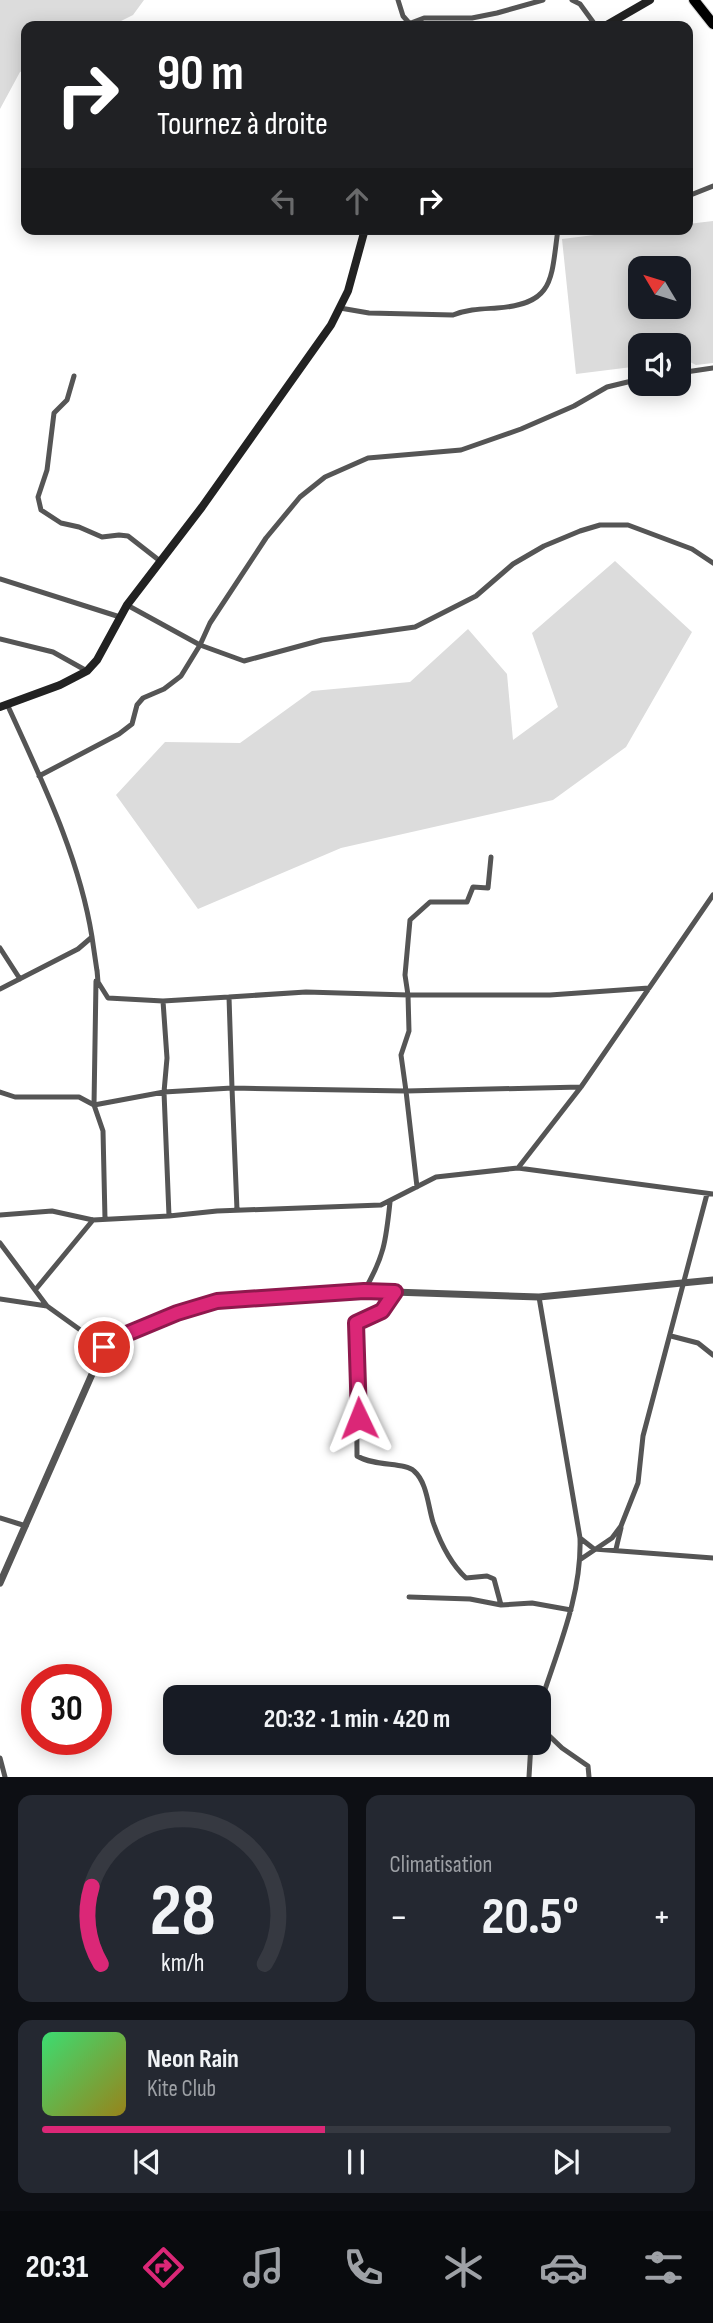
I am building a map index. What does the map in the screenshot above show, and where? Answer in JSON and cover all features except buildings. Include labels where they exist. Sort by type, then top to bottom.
[{"type":"highway","points":[[694,0],[713,24]]},
{"type":"main road","points":[[614,21],[650,0]]},
{"type":"main road","points":[[4,705],[60,685],[87,671],[97,660],[127,605],[202,507],[331,325],[348,291],[363,235]]},
{"type":"street","points":[[398,0],[405,21]]},
{"type":"street","points":[[418,21],[424,18],[472,18],[543,0]]},
{"type":"street","points":[[572,0],[580,4],[592,21]]},
{"type":"street","points":[[693,194],[713,186]]},
{"type":"street","points":[[341,308],[369,313],[453,315],[467,310],[530,303],[543,293],[551,277],[557,235]]},
{"type":"street","points":[[691,371],[713,368]]},
{"type":"street","points":[[74,376],[67,400],[54,413],[47,470],[38,497],[41,510],[61,523],[102,537],[128,536],[160,561]]},
{"type":"street","points":[[39,776],[119,734],[132,724],[137,705],[143,698],[164,689],[181,676],[210,623],[266,538],[300,497],[326,477],[368,458],[461,450],[574,406],[607,387],[628,382]]},
{"type":"street","points":[[127,605],[200,645],[244,661],[322,640],[415,627],[476,596],[513,564],[544,547],[600,525],[628,524],[692,549],[713,563]]},
{"type":"street","points":[[0,579],[120,618]]},
{"type":"street","points":[[0,639],[53,653],[87,671]]},
{"type":"street","points":[[4,705],[51,799],[87,906],[98,982],[108,998],[163,1001],[317,992],[550,995],[649,988]]},
{"type":"street","points":[[417,1186],[401,1055],[410,1031],[405,975],[410,920],[430,902],[467,902],[473,887],[488,888],[491,857]]},
{"type":"street","points":[[518,1168],[581,1087],[713,895]]},
{"type":"street","points":[[0,989],[78,949],[92,937]]},
{"type":"street","points":[[0,948],[20,979]]},
{"type":"street","points":[[97,970],[94,1105],[103,1131],[105,1219]]},
{"type":"street","points":[[229,997],[237,1210]]},
{"type":"street","points":[[163,1001],[167,1058],[164,1093],[169,1216]]},
{"type":"street","points":[[0,1092],[15,1097],[79,1097],[94,1105],[164,1093],[232,1088],[406,1091],[581,1087]]},
{"type":"street","points":[[0,1215],[52,1212],[93,1220],[237,1210],[373,1206],[390,1202],[436,1177],[518,1168],[710,1194],[682,1283],[671,1336],[643,1436],[638,1483],[621,1526],[616,1549]]},
{"type":"street","points":[[364,1291],[386,1243],[390,1202]]},
{"type":"street","points":[[36,1289],[93,1220]]},
{"type":"street","points":[[0,1243],[47,1306],[104,1347]]},
{"type":"street","points":[[0,1583],[104,1347],[124,1335],[177,1313],[217,1301],[364,1291],[540,1297],[713,1280]]},
{"type":"street","points":[[395,1292],[382,1311],[356,1323],[358,1456],[369,1463],[411,1468],[420,1476],[434,1525],[454,1567],[466,1578],[487,1576],[494,1579],[501,1605]]},
{"type":"street","points":[[540,1297],[580,1538],[580,1559],[571,1610],[547,1685]]},
{"type":"street","points":[[0,1299],[47,1306]]},
{"type":"street","points":[[671,1336],[698,1343],[713,1355]]},
{"type":"street","points":[[0,1518],[26,1526]]},
{"type":"street","points":[[580,1559],[612,1538],[621,1526]]},
{"type":"street","points":[[580,1538],[594,1549],[713,1558]]},
{"type":"street","points":[[409,1598],[470,1598],[501,1605],[532,1603],[571,1610]]},
{"type":"street","points":[[551,1737],[588,1766],[589,1777]]},
{"type":"street","points":[[529,1777],[530,1755]]},
{"type":"street","points":[[0,1758],[5,1777]]},
{"type":"shaded area","points":[[0,0],[144,0],[133,15],[121,21],[21,21],[21,72],[0,109]]},
{"type":"shaded area","points":[[713,221],[713,363],[696,365],[691,362],[691,333],[628,333],[628,368],[576,374],[562,239],[594,235],[693,235],[693,223]]},
{"type":"shaded area","points":[[615,561],[692,632],[626,747],[553,800],[341,848],[198,909],[116,795],[165,742],[240,743],[312,691],[410,682],[468,629],[507,674],[513,740],[558,707],[532,633]]},
{"type":"route","points":[[104,1347],[124,1335],[177,1313],[217,1301],[293,1294],[395,1292],[382,1311],[356,1323],[359,1418]]}]
